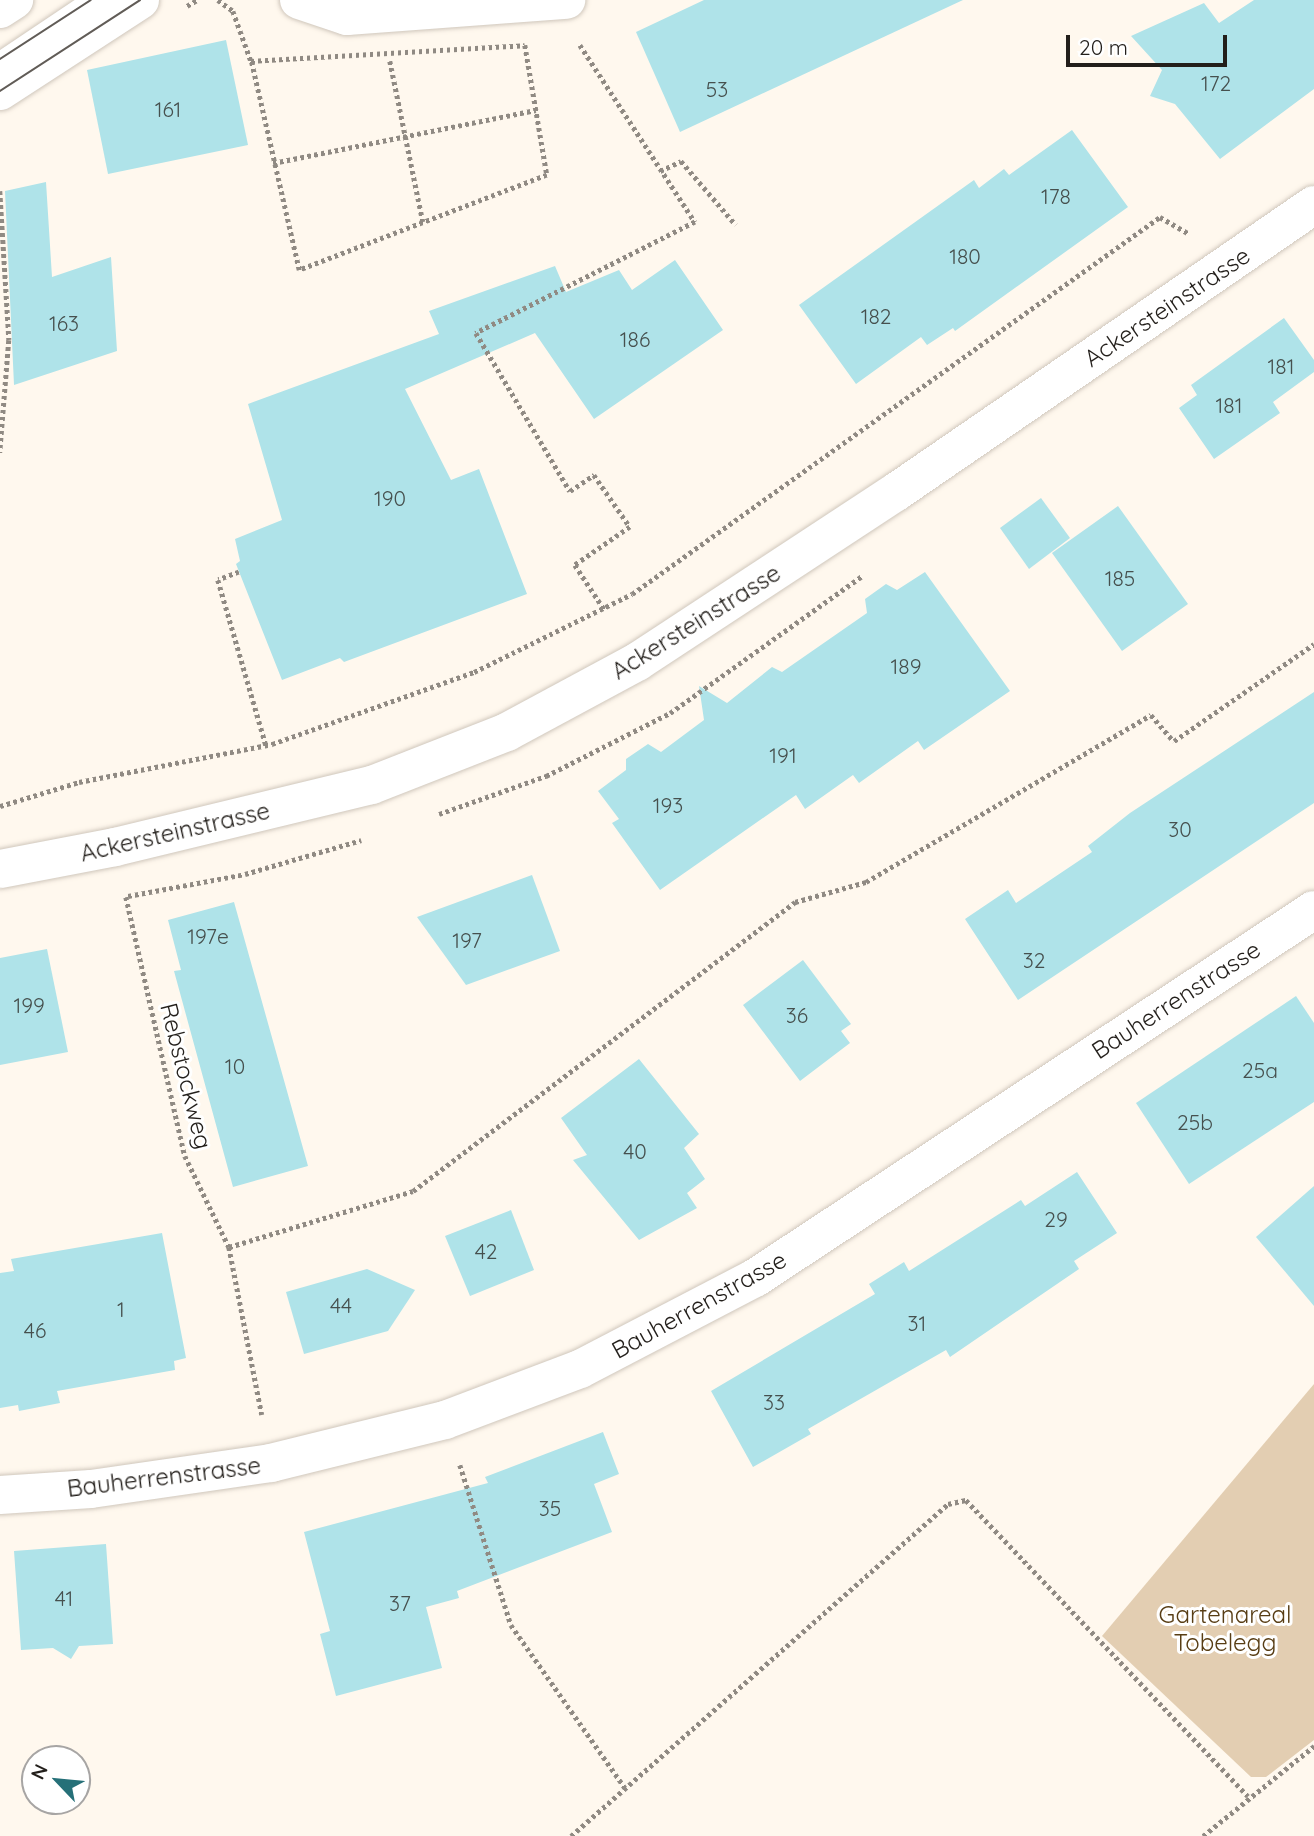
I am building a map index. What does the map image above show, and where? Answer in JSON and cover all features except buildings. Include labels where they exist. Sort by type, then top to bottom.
[{"type":"street","points":[[0,9],[14,0]]},
{"type":"street","points":[[0,91],[140,0]]},
{"type":"street","points":[[299,0],[346,16],[564,1]]},
{"type":"street","name":"Ackersteinstrasse","points":[[0,869],[115,847],[372,785],[507,732],[649,654],[1310,217]]},
{"type":"street","name":"Bauherrenstrasse","points":[[0,1495],[91,1489],[271,1463],[445,1420],[580,1370],[755,1278],[1314,910]]},
{"type":"lane","points":[[0,63],[94,0]]},
{"type":"path","points":[[218,0],[233,11],[251,61],[299,270],[547,175],[525,46],[251,61]]},
{"type":"path","points":[[564,1],[580,45],[695,222],[476,333],[570,491],[594,475],[630,527],[575,565],[604,609]]},
{"type":"path","points":[[388,53],[422,222]]},
{"type":"path","points":[[273,163],[536,110]]},
{"type":"path","points":[[660,171],[681,162],[736,225]]},
{"type":"path","points":[[0,191],[9,340],[6,417],[0,453]]},
{"type":"path","points":[[0,806],[79,782],[266,745],[474,673],[604,609],[1160,216],[1192,236]]},
{"type":"path","points":[[239,572],[219,580],[266,745]]},
{"type":"path","points":[[229,1247],[413,1191],[795,902],[866,882],[1151,715],[1174,741],[1314,644]]},
{"type":"path","name":"Rebstockweg","points":[[126,897],[185,1156],[229,1247],[271,1463]]},
{"type":"path","points":[[445,1420],[512,1625],[625,1788]]},
{"type":"path","points":[[571,1836],[948,1504],[966,1500],[1248,1796]]},
{"type":"path","points":[[1203,1836],[1248,1796],[1314,1746]]},
{"type":"green space","name":"Gartenareal Tobelegg","points":[[1314,1384],[1314,1740],[1266,1777],[1251,1777],[1102,1636]]},
{"type":"tram line","points":[[0,59],[91,0]]},
{"type":"tram line","points":[[0,91],[140,0]]}]
